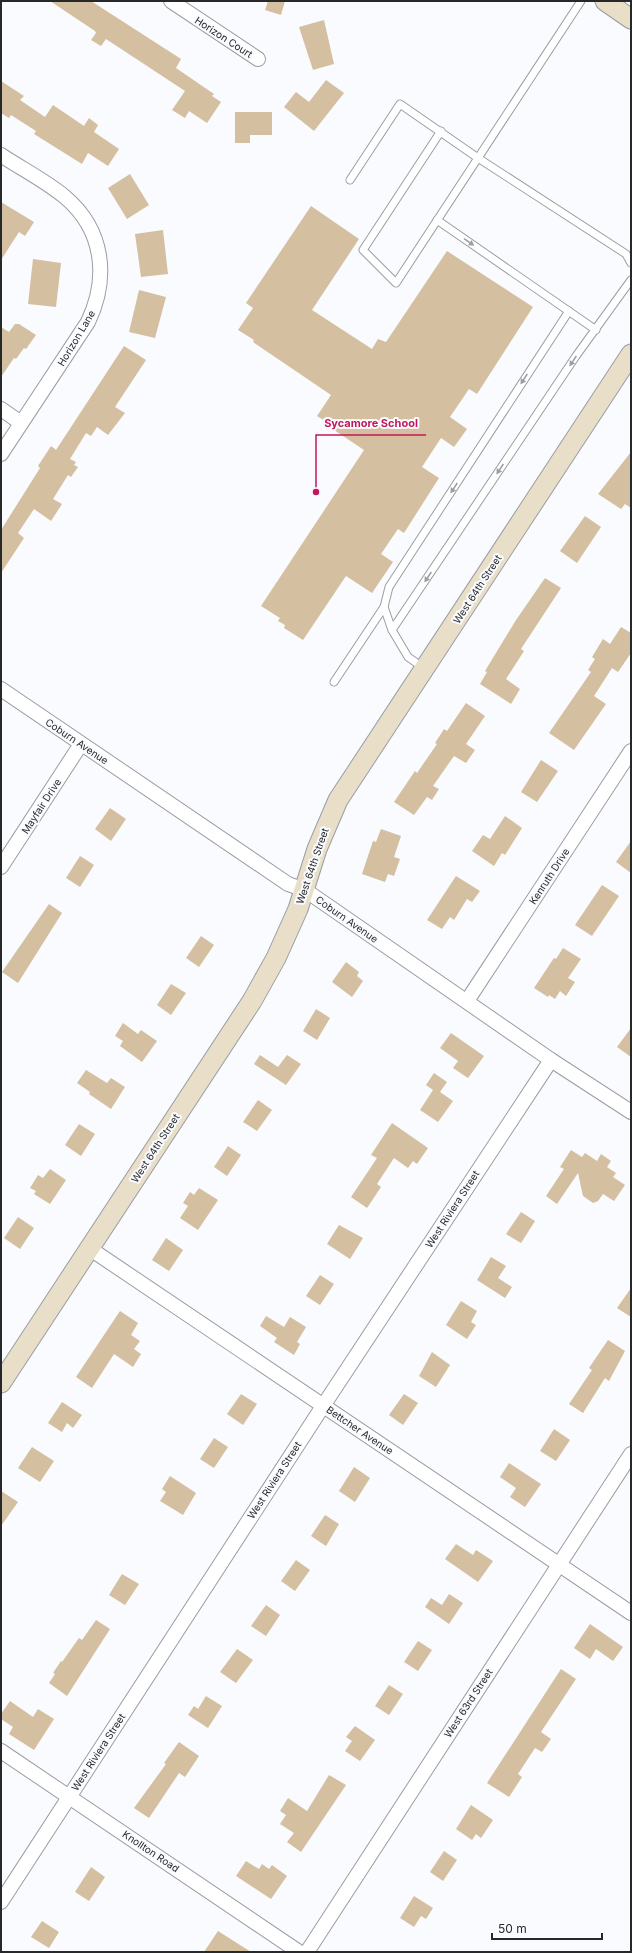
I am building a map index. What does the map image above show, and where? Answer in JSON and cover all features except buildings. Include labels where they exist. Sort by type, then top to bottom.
[{"type":"street","name":"Horizon Court","points":[[171,1],[258,59]]},
{"type":"street","points":[[605,1],[631,19]]},
{"type":"street","name":"Horizon Lane","points":[[1,155],[60,194],[75,207],[91,230],[98,249],[101,270],[99,290],[94,310],[88,322],[1,454]]},
{"type":"street","name":"West 64th Street","points":[[1,1383],[252,1001],[276,958],[304,890],[317,849],[338,800],[631,354]]},
{"type":"street","points":[[1,410],[21,423]]},
{"type":"street","name":"Coburn Avenue","points":[[1,690],[288,884],[304,890],[551,1060],[631,1112]]},
{"type":"street","name":"Mayfair Drive","points":[[1,867],[81,744]]},
{"type":"street","name":"Kenruth Drive","points":[[467,1001],[631,751]]},
{"type":"street","name":"West Riviera Street","points":[[1,1902],[323,1406],[551,1060]]},
{"type":"street","name":"Bettcher Avenue","points":[[89,1248],[631,1613]]},
{"type":"street","name":"West 63rd Street","points":[[307,1952],[558,1564],[631,1454]]},
{"type":"street","name":"Knollton Road","points":[[1,1751],[300,1952]]},
{"type":"lane","points":[[441,131],[362,250],[396,283],[581,1]]},
{"type":"lane","points":[[350,180],[400,104],[478,158],[626,254],[631,263]]},
{"type":"lane","points":[[437,220],[596,330]]},
{"type":"lane","points":[[392,630],[576,356],[631,280]]},
{"type":"lane","points":[[334,682],[384,607],[389,587],[569,311]]},
{"type":"lane","points":[[384,607],[392,630],[408,657],[425,669]]},
{"type":"place","name":"Sycamore School","points":[[316,492]]}]
